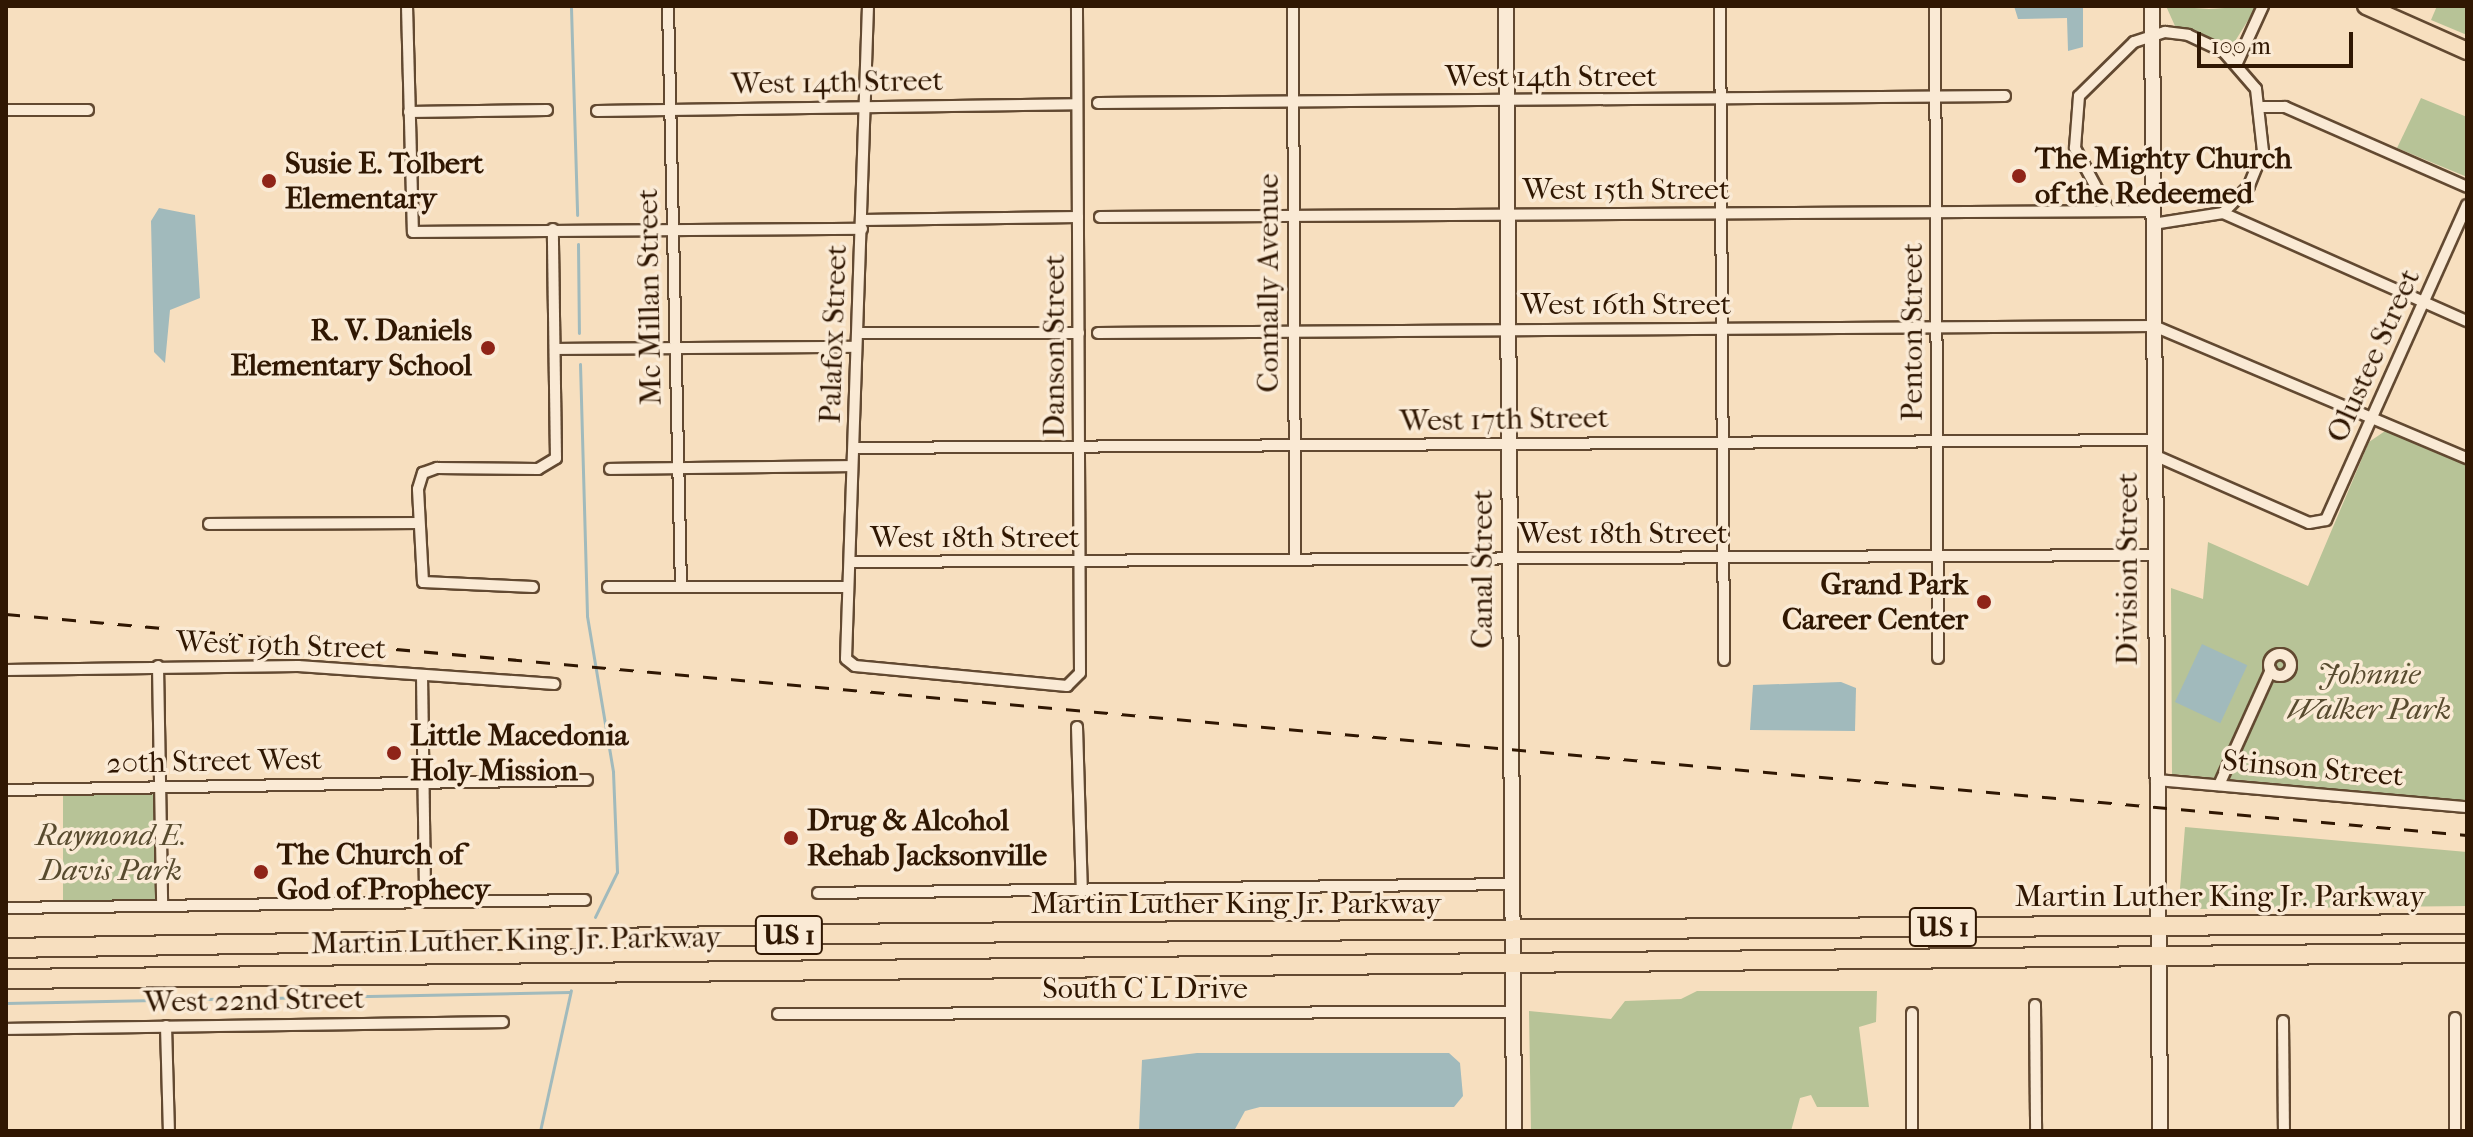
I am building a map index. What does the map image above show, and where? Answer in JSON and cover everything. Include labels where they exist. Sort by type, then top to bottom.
[{"type":"highway","name":"Martin Luther King Jr. Parkway","points":[[6,948],[1511,930],[2467,924]]},
{"type":"highway","name":"Martin Luther King Jr. Parkway","points":[[6,979],[1510,960],[2467,953]]},
{"type":"main road","points":[[2366,6],[2467,51]]},
{"type":"street","points":[[407,6],[413,232],[672,229],[1078,217]]},
{"type":"street","name":"Mc Millan Street","points":[[668,6],[681,587]]},
{"type":"street","name":"Palafox Street","points":[[847,662],[868,6]]},
{"type":"street","name":"Danson Street","points":[[847,662],[1075,684],[1080,561],[1077,6]]},
{"type":"street","name":"Connally Avenue","points":[[1293,6],[1295,560]]},
{"type":"street","name":"Canal Street","points":[[1506,6],[1510,960],[1514,1131]]},
{"type":"street","points":[[1720,6],[1724,660]]},
{"type":"street","name":"Penton Street","points":[[1935,6],[1938,658]]},
{"type":"street","name":"Division Street","points":[[2152,6],[2160,1131]]},
{"type":"street","points":[[2237,63],[2263,6]]},
{"type":"street","points":[[2109,211],[2081,166],[2075,108],[2095,73],[2153,34],[2188,35],[2237,63],[2263,107],[2258,169],[2223,213],[2467,321]]},
{"type":"street","name":"West 14th Street","points":[[1098,103],[2005,96]]},
{"type":"street","name":"West 14th Street","points":[[597,111],[1077,104]]},
{"type":"street","points":[[2263,107],[2285,107],[2467,187]]},
{"type":"street","points":[[6,110],[88,110]]},
{"type":"street","points":[[409,112],[547,110]]},
{"type":"street","name":"Olustee Street","points":[[2154,448],[2322,522],[2374,417],[2467,205]]},
{"type":"street","name":"West 15th Street","points":[[1100,217],[2109,211],[2153,218],[2223,213]]},
{"type":"street","points":[[533,587],[423,582],[417,523],[423,473],[553,463],[556,349],[553,229]]},
{"type":"street","points":[[2154,326],[2467,458]]},
{"type":"street","name":"West 16th Street","points":[[1098,333],[2154,326]]},
{"type":"street","points":[[859,333],[1079,333]]},
{"type":"street","points":[[556,349],[856,347]]},
{"type":"street","name":"West 17th Street","points":[[854,448],[1937,441],[2154,448]]},
{"type":"street","points":[[610,469],[852,466]]},
{"type":"street","points":[[209,524],[417,523]]},
{"type":"street","name":"West 18th Street","points":[[852,562],[2154,555]]},
{"type":"street","name":"West 18th Street","points":[[608,587],[848,587]]},
{"type":"street","points":[[158,666],[162,906]]},
{"type":"street","name":"West 19th Street","points":[[6,670],[158,666],[422,675],[554,684]]},
{"type":"street","points":[[2219,785],[2271,670]]},
{"type":"street","points":[[422,675],[425,901]]},
{"type":"street","points":[[1077,727],[1082,892]]},
{"type":"street","name":"20th Street West","points":[[6,790],[587,780]]},
{"type":"street","name":"Stinson Street","points":[[2156,780],[2467,807]]},
{"type":"street","points":[[818,893],[1082,892],[1512,884]]},
{"type":"street","points":[[6,908],[585,900]]},
{"type":"street","points":[[2035,1005],[2036,1131]]},
{"type":"street","name":"South C L Drive","points":[[778,1014],[1512,1012]]},
{"type":"street","points":[[1912,1013],[1912,1131]]},
{"type":"street","points":[[2455,1018],[2455,1131]]},
{"type":"street","points":[[2283,1021],[2284,1131]]},
{"type":"street","name":"West 22nd Street","points":[[6,1029],[503,1022]]},
{"type":"street","points":[[166,1026],[169,1131]]},
{"type":"green space","points":[[2166,6],[2209,9],[2257,6],[2232,46],[2175,26]]},
{"type":"green space","points":[[2437,6],[2467,6],[2467,35],[2431,20]]},
{"type":"green space","points":[[2421,98],[2467,117],[2467,177],[2397,148]]},
{"type":"green space","name":"Johnnie Walker Park","points":[[2388,429],[2467,464],[2467,801],[2172,774],[2171,588],[2203,599],[2208,542],[2308,586],[2369,442]]},
{"type":"green space","name":"Raymond E. Davis Park","points":[[63,792],[157,792],[157,912],[63,912]]},
{"type":"green space","points":[[2185,827],[2467,852],[2467,906],[2194,909],[2179,901]]},
{"type":"green space","points":[[1697,991],[1877,991],[1876,1022],[1859,1027],[1869,1107],[1817,1107],[1811,1095],[1800,1098],[1791,1131],[1531,1131],[1529,1011],[1611,1019],[1625,1001],[1681,999]]},
{"type":"water","points":[[2014,6],[2083,6],[2083,47],[2068,51],[2067,18],[2018,19]]},
{"type":"water","points":[[159,208],[195,215],[200,298],[170,310],[165,363],[154,352],[151,221]]},
{"type":"water","points":[[2202,644],[2247,665],[2220,723],[2175,702]]},
{"type":"water","points":[[1841,682],[1856,688],[1855,731],[1750,730],[1753,685]]},
{"type":"water","points":[[1197,1053],[1449,1053],[1460,1063],[1463,1096],[1454,1107],[1260,1107],[1245,1111],[1234,1131],[1139,1131],[1142,1060]]},
{"type":"waterway","points":[[571,8],[577,215]]},
{"type":"waterway","points":[[578,244],[579,333]]},
{"type":"waterway","points":[[580,364],[587,616],[613,772],[617,872],[595,917]]},
{"type":"waterway","points":[[540,1131],[571,990]]},
{"type":"waterway","points":[[6,1003],[570,992]]},
{"type":"railway","points":[[6,614],[2467,835]]},
{"type":"place","name":"The Mighty Church of the Redeemed","points":[[2019,176]]},
{"type":"place","name":"Susie E. Tolbert Elementary","points":[[269,181]]},
{"type":"place","name":"R. V. Daniels Elementary School","points":[[488,348]]},
{"type":"place","name":"Grand Park Career Center","points":[[1984,602]]},
{"type":"place","name":"Little Macedonia Holy Mission","points":[[394,753]]},
{"type":"place","name":"Drug & Alcohol Rehab Jacksonville","points":[[791,838]]},
{"type":"place","name":"The Church of God of Prophecy","points":[[261,872]]}]
